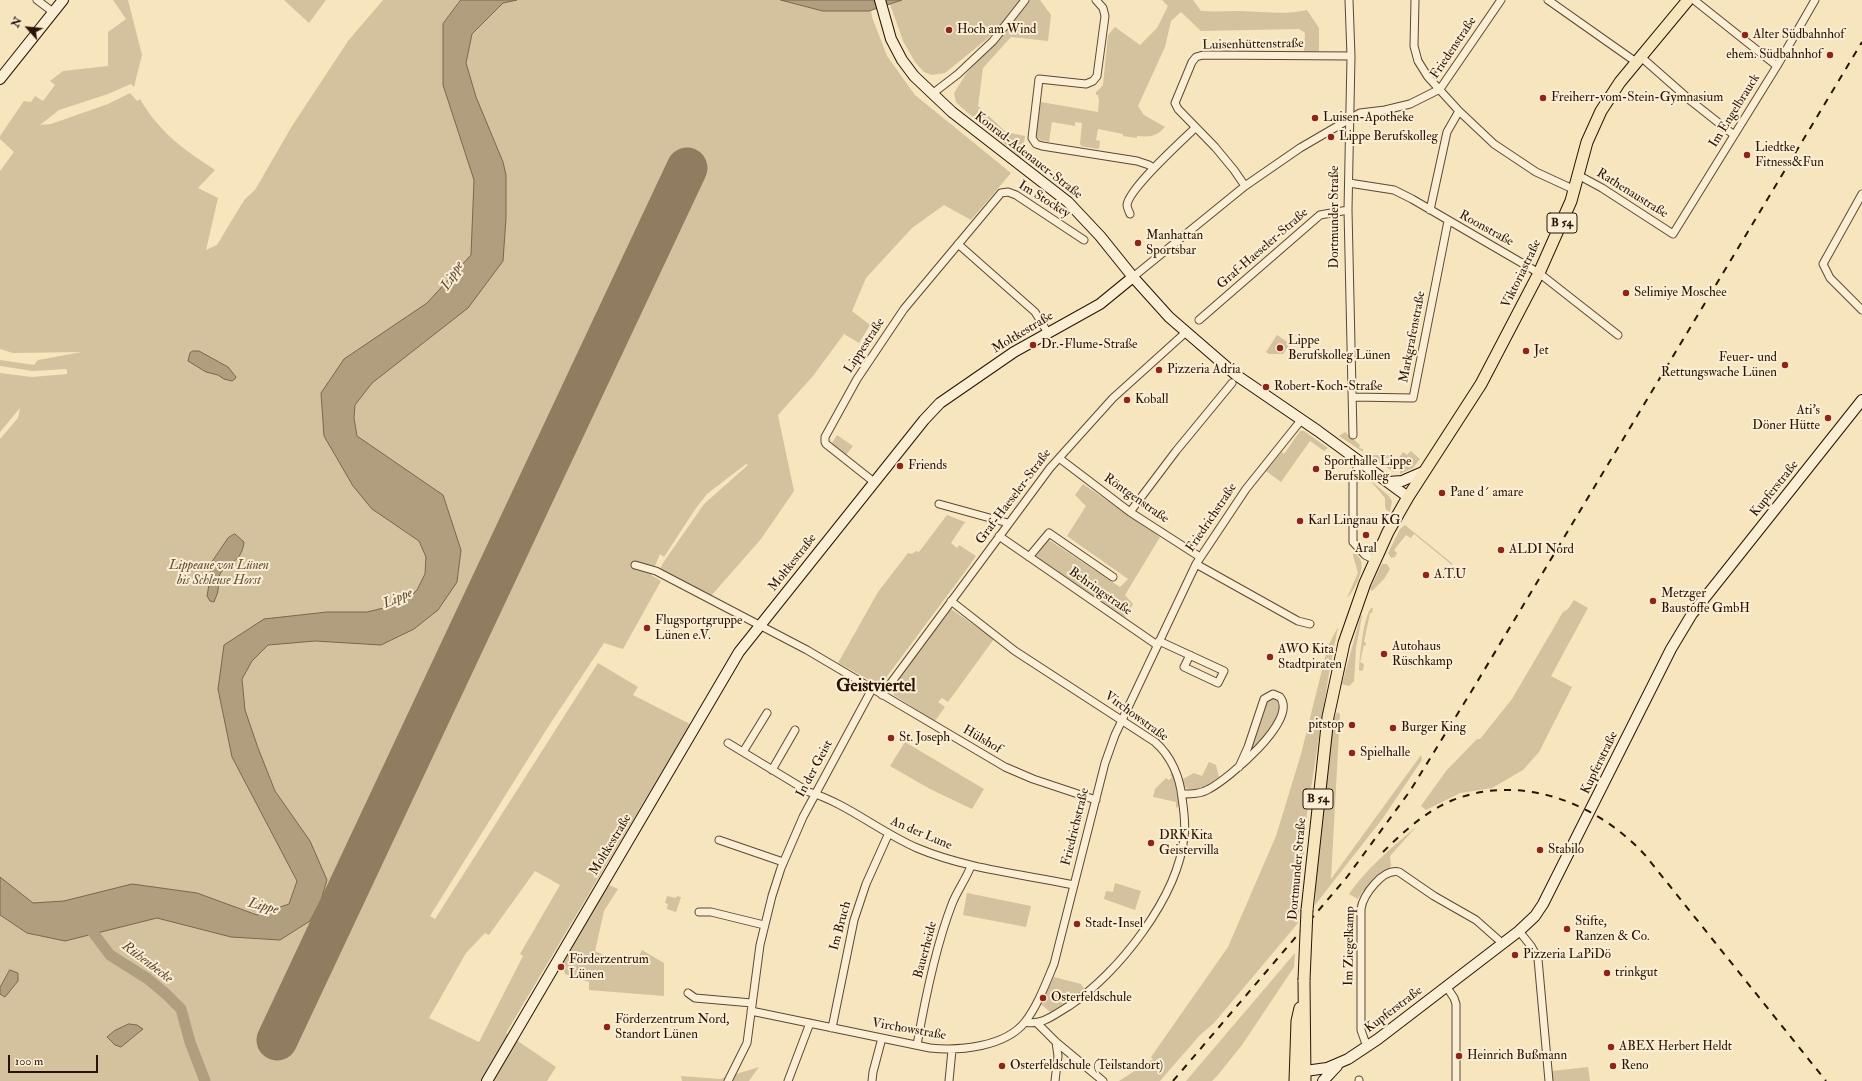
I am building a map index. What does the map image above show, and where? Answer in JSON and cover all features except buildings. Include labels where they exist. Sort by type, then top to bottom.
[{"type":"main road","name":"Viktoriastraße","points":[[1408,497],[1481,384],[1539,273],[1566,214],[1587,142],[1601,111],[1613,92],[1638,60],[1688,0]]},
{"type":"main road","name":"Dortmunder Straße","points":[[1300,1076],[1308,910],[1324,743],[1333,690],[1352,619],[1375,560],[1408,497]]},
{"type":"street","points":[[37,0],[53,12]]},
{"type":"street","points":[[0,79],[62,0]]},
{"type":"street","name":"Konrad-Adenauer-Straße","points":[[880,0],[891,39],[902,60],[914,76],[932,94],[977,132],[1068,202],[1100,236],[1133,277],[1169,317],[1186,333],[1236,375],[1302,419],[1358,465],[1388,482],[1408,497]]},
{"type":"street","points":[[932,94],[958,74],[993,41],[1025,0]]},
{"type":"street","points":[[1096,0],[1103,8],[1105,16],[1097,76],[1093,81],[1086,84],[1039,79],[1032,138],[1036,144],[1042,146],[1137,160],[1154,168]]},
{"type":"street","name":"Dortmunder Straße","points":[[1350,0],[1351,56],[1348,210],[1353,435]]},
{"type":"street","points":[[1415,0],[1414,46],[1418,61],[1428,77],[1459,111],[1494,144],[1536,172],[1574,190]]},
{"type":"street","name":"Friedenstraße","points":[[1350,118],[1360,113],[1385,110],[1410,104],[1440,89],[1501,0]]},
{"type":"street","points":[[1548,0],[1638,60],[1734,135]]},
{"type":"street","points":[[1694,0],[1777,66]]},
{"type":"street","name":"Im Engelbrauck","points":[[1673,234],[1777,66],[1815,0]]},
{"type":"street","name":"Luisenhüttenstraße","points":[[1245,186],[1234,170],[1178,109],[1175,103],[1177,95],[1192,62],[1196,57],[1351,56]]},
{"type":"street","points":[[1430,210],[1447,132],[1459,111]]},
{"type":"street","name":"Moltkestraße","points":[[487,1081],[739,652],[924,420],[940,403],[1014,352],[1100,304],[1245,186],[1274,165],[1350,118]]},
{"type":"street","points":[[1130,214],[1127,207],[1128,201],[1154,168],[1196,128]]},
{"type":"street","name":"Rathenaustraße","points":[[1578,176],[1602,188],[1673,234]]},
{"type":"street","name":"Roonstraße","points":[[1349,183],[1394,190],[1430,210],[1539,273],[1618,335]]},
{"type":"street","name":"Im Stockey","points":[[978,221],[1001,193],[1008,192],[1032,205],[1084,240]]},
{"type":"street","points":[[1862,194],[1823,264],[1830,278],[1862,310]]},
{"type":"street","name":"Graf-Haeseler-Straße","points":[[1200,320],[1320,215],[1348,210]]},
{"type":"street","name":"Lippestraße","points":[[874,482],[826,444],[825,436],[880,342],[904,309],[978,221]]},
{"type":"street","name":"Markgrafenstraße","points":[[1352,397],[1413,398],[1448,221]]},
{"type":"street","points":[[958,244],[1035,312],[1048,333]]},
{"type":"street","name":"Graf-Haeseler-Straße","points":[[882,695],[1008,522],[1059,458],[1113,398],[1186,333]]},
{"type":"street","points":[[1130,512],[1176,451],[1232,383]]},
{"type":"street","name":"Kupferstraße","points":[[1300,1076],[1339,1064],[1367,1047],[1519,931],[1535,916],[1543,904],[1671,649],[1692,614],[1862,400]]},
{"type":"street","name":"Friedrichstraße","points":[[1025,1022],[1047,982],[1054,964],[1110,747],[1122,720],[1200,557],[1246,489],[1302,419]]},
{"type":"street","name":"Röntgenstraße","points":[[1059,458],[1130,512],[1200,557]]},
{"type":"street","points":[[1358,465],[1353,477],[1352,509],[1354,542],[1364,555],[1375,560]]},
{"type":"street","points":[[1388,482],[1402,480],[1426,471]]},
{"type":"street","points":[[939,504],[1008,522]]},
{"type":"street","name":"Behringstraße","points":[[1029,557],[1049,533],[1113,577]]},
{"type":"street","name":"Behringstraße","points":[[999,536],[1158,643]]},
{"type":"street","points":[[1196,564],[1298,621],[1310,624]]},
{"type":"street","points":[[635,565],[656,571],[760,625]]},
{"type":"street","name":"Virchowstraße","points":[[951,601],[1016,650],[1155,742],[1167,755],[1176,771],[1182,794],[1185,816],[1182,852],[1167,890],[1148,924],[1120,962],[1102,980],[1082,997],[1038,1023]]},
{"type":"street","name":"Hülshof","points":[[760,625],[834,665],[882,695],[1006,767],[1033,779],[1096,800]]},
{"type":"street","points":[[1158,643],[1190,655],[1224,671],[1218,684],[1184,667],[1190,655]]},
{"type":"street","name":"In der Geist","points":[[728,1081],[747,1043],[752,1011],[756,966],[764,925],[783,862],[803,818],[872,688]]},
{"type":"street","points":[[1182,794],[1197,793],[1209,789],[1239,767],[1255,752],[1277,724],[1283,712],[1284,705],[1280,697],[1272,694],[1264,699],[1248,747],[1239,767]]},
{"type":"street","points":[[743,752],[767,714]]},
{"type":"street","points":[[772,770],[795,730]]},
{"type":"street","name":"An der Lune","points":[[728,743],[809,792],[823,796],[888,834],[917,848],[971,866],[1074,885]]},
{"type":"street","name":"Im Bruch","points":[[832,1028],[844,961],[857,908],[888,834]]},
{"type":"street","points":[[719,840],[783,862]]},
{"type":"street","name":"Bauerheide","points":[[917,1045],[928,992],[947,918],[955,896],[971,866]]},
{"type":"street","name":"Im Ziegelkamp","points":[[1367,1047],[1360,1030],[1361,909],[1367,892],[1384,876],[1394,871],[1399,872],[1434,896],[1476,920],[1502,943]]},
{"type":"street","points":[[699,912],[710,912],[764,925]]},
{"type":"street","points":[[1519,931],[1538,958],[1549,1081]]},
{"type":"street","points":[[1446,986],[1456,1004],[1456,1081]]},
{"type":"street","points":[[688,993],[695,998],[752,1003]]},
{"type":"street","name":"Virchowstraße","points":[[752,1011],[917,1045],[952,1050],[985,1045],[1012,1033],[1025,1022]]},
{"type":"street","points":[[1025,1022],[1038,1023],[1056,1042],[1103,1081]]},
{"type":"street","points":[[788,1081],[810,1023]]},
{"type":"street","points":[[872,1081],[882,1038]]},
{"type":"street","points":[[1055,1081],[1058,1056],[1056,1042]]},
{"type":"street","points":[[948,1081],[952,1050]]},
{"type":"street","points":[[1323,1081],[1339,1064]]},
{"type":"street","points":[[866,1081],[873,1072]]},
{"type":"green space","name":"Lippeaue von Lünen bis Schleuse Horst","points":[[113,0],[128,0],[142,55],[134,87],[131,84],[108,94],[59,110],[40,125],[51,124],[108,104],[130,93],[137,101],[140,99],[164,131],[182,147],[215,170],[198,188],[218,198],[206,250],[217,245],[245,199],[255,190],[292,126],[348,41],[383,0],[870,0],[872,17],[887,56],[915,95],[1011,173],[971,220],[944,205],[912,228],[866,278],[852,311],[870,325],[859,343],[844,334],[813,376],[778,415],[794,491],[761,539],[711,596],[660,569],[704,504],[748,465],[746,464],[707,494],[664,557],[660,554],[651,575],[661,581],[623,649],[604,643],[548,727],[430,916],[435,919],[598,663],[638,687],[633,695],[690,724],[506,1033],[556,1067],[547,1081],[0,1081],[0,439],[18,418],[20,408],[0,432],[0,373],[32,377],[67,374],[67,369],[33,371],[0,366],[0,360],[34,365],[38,360],[82,352],[13,353],[0,349],[0,171],[14,152],[0,139],[0,136],[24,101],[31,102],[35,96],[43,101],[55,85],[50,81],[63,71],[108,66],[108,32],[126,19]],"holes":[[[535,871],[560,885],[520,954],[523,956],[479,1042],[429,1018],[466,953],[485,933],[489,935]]]},
{"type":"green space","points":[[284,0],[326,0],[309,23]]},
{"type":"green space","points":[[903,0],[1020,0],[993,34],[945,73],[932,75],[924,72],[915,62],[903,41],[890,4]]},
{"type":"green space","points":[[1030,0],[1040,0],[1051,15],[1048,41],[1011,37],[983,68],[978,106],[1006,132],[1025,136],[1021,158],[961,107],[956,102],[954,93],[966,74]]},
{"type":"green space","points":[[1162,0],[1193,0],[1201,11],[1283,13],[1307,10],[1319,28],[1319,51],[1304,51],[1305,33],[1299,29],[1201,31],[1181,12],[1171,21],[1165,47],[1138,106],[1144,115],[1165,127],[1159,133],[1152,136],[1137,136],[1137,138],[1098,129],[1096,140],[1100,141],[1099,149],[1081,146],[1082,123],[1075,122],[1075,126],[1052,122],[1049,142],[1038,138],[1036,130],[1041,102],[1098,112],[1099,101],[1096,92],[1103,85],[1108,35],[1115,27],[1140,45],[1157,28],[1168,6]]},
{"type":"green space","points":[[1277,335],[1290,344],[1283,354],[1269,354],[1266,352]]},
{"type":"green space","points":[[1300,431],[1304,431],[1328,448],[1324,451],[1310,441],[1281,482],[1266,471],[1282,452],[1284,454]]},
{"type":"green space","points":[[1345,432],[1360,445],[1359,448],[1363,449],[1363,452],[1339,436]]},
{"type":"green space","points":[[837,435],[853,446],[846,455],[832,443]]},
{"type":"green space","points":[[1411,451],[1420,459],[1413,468],[1400,474],[1400,466],[1410,466],[1409,458],[1399,458],[1403,452],[1407,455]]},
{"type":"green space","points":[[1367,455],[1393,455],[1393,458],[1385,458],[1385,466],[1395,466],[1394,472]]},
{"type":"green space","points":[[1369,479],[1389,496],[1392,501],[1390,512],[1386,510],[1385,498]]},
{"type":"green space","points":[[1083,484],[1160,537],[1125,595],[1133,604],[1125,617],[1111,609],[1036,556],[1049,540],[1120,587],[1128,579],[1067,536],[1086,506],[1075,495]]},
{"type":"green space","points":[[947,515],[965,522],[951,543],[957,548],[959,545],[976,556],[964,573],[882,683],[875,683],[838,663],[878,592],[908,553],[912,554],[916,551],[919,552]]},
{"type":"green space","points":[[1405,525],[1453,564],[1452,565],[1414,534],[1411,538],[1406,535],[1394,550],[1397,553],[1395,557],[1391,558],[1388,553],[1400,529]]},
{"type":"green space","points":[[1353,551],[1358,556],[1362,565],[1360,575],[1355,586],[1347,598],[1358,573]]},
{"type":"green space","points":[[1382,564],[1387,564],[1390,569],[1384,579],[1372,591],[1370,589]]},
{"type":"green space","points":[[1574,600],[1588,608],[1551,676],[1572,687],[1539,752],[1523,770],[1492,788],[1460,793],[1426,810],[1421,806],[1446,771],[1477,739],[1480,739],[1512,699],[1563,612],[1568,609]]},
{"type":"green space","points":[[1371,608],[1373,608],[1372,613],[1370,613],[1364,642],[1366,643],[1366,646],[1364,645],[1360,662],[1364,664],[1363,670],[1361,671],[1359,670],[1362,638],[1368,613]]},
{"type":"green space","points":[[951,609],[994,639],[948,702],[942,698],[938,702],[945,707],[935,721],[894,695],[893,685]]},
{"type":"green space","points":[[1361,615],[1356,648],[1354,681],[1349,686],[1342,684]]},
{"type":"green space","points":[[1338,627],[1329,673],[1307,814],[1298,923],[1214,1023],[1200,1035],[1160,1081],[1119,1081],[1153,1059],[1151,1057],[1228,947],[1276,836],[1301,754],[1328,646]]},
{"type":"green space","points":[[1270,697],[1277,697],[1282,711],[1265,738],[1247,757],[1266,699]]},
{"type":"green space","points":[[1337,712],[1340,714],[1331,879],[1421,755],[1422,760],[1383,818],[1315,905],[1330,742],[1333,723]]},
{"type":"green space","points":[[905,742],[984,789],[972,809],[930,789],[890,766]]},
{"type":"green space","points":[[1209,762],[1216,765],[1219,777],[1198,789],[1194,790],[1185,787],[1183,779],[1194,773],[1202,776]]},
{"type":"green space","points":[[1172,772],[1179,801],[1179,806],[1176,808],[1176,802],[1153,797],[1155,789],[1166,778],[1169,780],[1172,777],[1170,775]]},
{"type":"green space","points":[[1416,827],[1390,856],[1391,866],[1362,892],[1358,899],[1349,894],[1372,867]]},
{"type":"green space","points":[[1115,883],[1141,891],[1135,910],[1104,899],[1106,891],[1113,892]]},
{"type":"green space","points":[[609,885],[618,889],[604,911],[595,951],[622,964],[627,956],[638,958],[642,950],[664,963],[664,996],[589,990],[589,982],[565,974],[562,961]]},
{"type":"green space","points":[[967,893],[1031,906],[1026,927],[963,915]]},
{"type":"green space","points":[[667,896],[676,898],[677,896],[681,897],[676,912],[667,909],[668,904],[665,903]]},
{"type":"green space","points":[[1295,953],[1294,967],[1242,1045],[1217,1076],[1212,1081],[1186,1081]]},
{"type":"green space","points":[[1054,977],[1081,984],[1085,990],[1050,1012],[1041,1004]]},
{"type":"green space","points":[[759,1067],[749,1081],[682,1081],[681,1076],[720,1079]]},
{"type":"green space","points":[[1588,1067],[1590,1081],[1553,1081],[1552,1071]]},
{"type":"water","name":"Lippe","points":[[461,0],[517,0],[503,3],[472,34],[466,63],[476,97],[503,162],[506,175],[506,218],[503,261],[468,308],[372,383],[355,405],[354,418],[357,436],[443,495],[461,550],[457,582],[438,610],[414,629],[381,645],[315,641],[268,645],[252,661],[242,679],[245,710],[275,791],[310,841],[327,880],[321,900],[310,921],[280,940],[231,937],[157,918],[65,941],[27,933],[0,915],[0,877],[33,903],[64,901],[132,884],[197,893],[257,915],[289,904],[297,881],[232,757],[218,689],[224,645],[264,619],[327,612],[367,612],[404,603],[417,590],[425,574],[426,557],[419,541],[372,509],[353,486],[324,436],[321,393],[344,359],[427,303],[471,255],[474,180],[443,85],[443,24]]},
{"type":"water","points":[[781,0],[902,0],[869,11],[823,11]]},
{"type":"water","points":[[193,351],[199,351],[228,367],[236,377],[235,379],[232,381],[224,379],[218,375],[206,372],[188,361],[190,353]]},
{"type":"water","points":[[235,534],[244,542],[240,555],[220,574],[218,592],[214,602],[210,601],[207,596],[211,573],[209,566],[228,538]]},
{"type":"water","points":[[10,970],[18,973],[18,981],[5,997],[0,994],[0,988]]},
{"type":"water","points":[[129,1024],[137,1025],[143,1029],[121,1047],[115,1045],[107,1037],[114,1031]]},
{"type":"waterway","name":"Rühenbecke","points":[[85,922],[110,955],[148,979],[181,1009],[190,1042],[205,1081]]},
{"type":"runway","points":[[277,1040],[687,168]]},
{"type":"railway","points":[[1173,1081],[1347,877],[1410,791],[1862,42]]},
{"type":"railway","points":[[1383,852],[1407,830],[1433,810],[1453,800],[1479,792],[1505,790],[1531,792],[1557,798],[1581,808],[1604,821],[1626,837],[1645,855],[1826,1081]]},
{"type":"place","name":"Hoch am Wind","points":[[949,30]]},
{"type":"place","name":"Alter Südbahnhof","points":[[1745,35]]},
{"type":"place","name":"ehem. Südbahnhof","points":[[1830,55]]},
{"type":"place","name":"Freiherr-vom-Stein-Gymnasium","points":[[1543,98]]},
{"type":"place","name":"Luisen-Apotheke","points":[[1315,118]]},
{"type":"place","name":"Lippe Berufskolleg","points":[[1331,137]]},
{"type":"place","name":"Liedtke Fitness&Fun","points":[[1747,155]]},
{"type":"place","name":"Manhattan Sportsbar","points":[[1138,243]]},
{"type":"place","name":"Selimiye Moschee","points":[[1626,293]]},
{"type":"place","name":"Dr.-Flume-Straße","points":[[1033,345]]},
{"type":"place","name":"Lippe Berufskolleg Lünen","points":[[1280,348]]},
{"type":"place","name":"Jet","points":[[1526,351]]},
{"type":"place","name":"Feuer- und Rettungswache Lünen","points":[[1785,365]]},
{"type":"place","name":"Pizzeria Adria","points":[[1159,370]]},
{"type":"place","name":"Robert-Koch-Straße","points":[[1266,387]]},
{"type":"place","name":"Koball","points":[[1127,400]]},
{"type":"place","name":"Ati's Döner Hütte","points":[[1828,418]]},
{"type":"place","name":"Friends","points":[[900,466]]},
{"type":"place","name":"Sporthalle Lippe Berufskolleg","points":[[1316,469]]},
{"type":"place","name":"Pane d´ amare","points":[[1442,493]]},
{"type":"place","name":"Karl Lingnau KG","points":[[1300,521]]},
{"type":"place","name":"Aral","points":[[1366,535]]},
{"type":"place","name":"ALDI Nord","points":[[1501,550]]},
{"type":"place","name":"A.T.U","points":[[1426,575]]},
{"type":"place","name":"Metzger Baustoffe GmbH","points":[[1653,601]]},
{"type":"place","name":"Flugsportgruppe Lünen e.V.","points":[[647,628]]},
{"type":"place","name":"Autohaus Rüschkamp","points":[[1384,654]]},
{"type":"place","name":"AWO Kita Stadtpiraten","points":[[1270,657]]},
{"type":"place","name":"pitstop","points":[[1352,725]]},
{"type":"place","name":"Burger King","points":[[1393,728]]},
{"type":"place","name":"St. Joseph","points":[[891,738]]},
{"type":"place","name":"Spielhalle","points":[[1352,753]]},
{"type":"place","name":"DRK Kita Geistervilla","points":[[1151,843]]},
{"type":"place","name":"Stabilo","points":[[1540,850]]},
{"type":"place","name":"Stadt-Insel","points":[[1077,924]]},
{"type":"place","name":"Stifte, Ranzen & Co.","points":[[1567,929]]},
{"type":"place","name":"Pizzeria LaPiDö","points":[[1515,955]]},
{"type":"place","name":"Förderzentrum Lünen","points":[[561,967]]},
{"type":"place","name":"trinkgut","points":[[1607,973]]},
{"type":"place","name":"Osterfeldschule","points":[[1043,998]]},
{"type":"place","name":"Förderzentrum Nord, Standort Lünen","points":[[607,1027]]},
{"type":"place","name":"ABEX Herbert Heldt","points":[[1611,1047]]},
{"type":"place","name":"Heinrich Bußmann","points":[[1459,1056]]},
{"type":"place","name":"Osterfeldschule (Teilstandort)","points":[[1002,1066]]},
{"type":"place","name":"Reno","points":[[1613,1066]]},
{"type":"district","name":"Geistviertel","points":[[876,687]]}]
